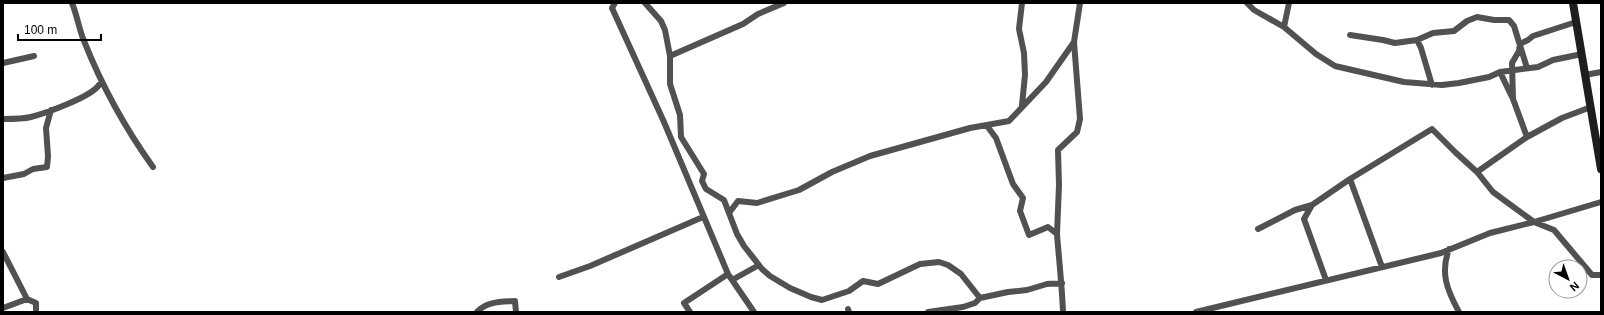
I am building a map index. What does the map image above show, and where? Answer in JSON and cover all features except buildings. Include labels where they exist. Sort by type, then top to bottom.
[{"type":"street","points":[[72,3],[83,39],[97,72],[132,138],[153,167]]},
{"type":"street","points":[[615,3],[612,8],[664,122],[703,217],[730,277],[754,312]]},
{"type":"street","points":[[645,3],[664,25],[668,37],[670,56],[669,78],[680,115],[681,136],[704,174],[702,181],[706,189],[724,200],[737,234],[744,246],[770,276],[790,288],[822,300],[849,291],[863,281],[878,284],[920,264],[939,262],[961,274],[980,298]]},
{"type":"street","points":[[670,56],[743,24],[758,14],[784,3]]},
{"type":"street","points":[[1022,3],[1019,30],[1024,53],[1025,74],[1022,105]]},
{"type":"street","points":[[1063,312],[1062,283],[1057,234],[1059,185],[1058,150],[1078,132],[1080,119],[1074,42],[1080,3]]},
{"type":"street","points":[[1247,3],[1254,10],[1284,27],[1316,54],[1335,66],[1404,82],[1432,85],[1459,83],[1489,77],[1500,72],[1538,67],[1553,60],[1582,54]]},
{"type":"street","points":[[1284,27],[1289,3]]},
{"type":"street","points":[[1573,3],[1601,166]]},
{"type":"street","points":[[1350,35],[1395,43],[1417,40],[1433,33],[1454,31],[1467,21],[1477,17],[1494,20],[1509,20],[1514,26],[1527,68]]},
{"type":"street","points":[[1520,44],[1533,36],[1576,22]]},
{"type":"street","points":[[1417,40],[1422,48],[1432,85]]},
{"type":"street","points":[[729,213],[738,201],[757,202],[799,190],[832,172],[870,156],[970,128],[1008,121],[1046,82],[1074,42]]},
{"type":"street","points":[[1513,99],[1514,70],[1512,63],[1519,51],[1520,44]]},
{"type":"street","points":[[3,63],[34,56]]},
{"type":"street","points":[[1500,72],[1513,99],[1526,137]]},
{"type":"street","points":[[1586,75],[1601,72]]},
{"type":"street","points":[[3,119],[30,117],[51,110],[89,94],[99,85]]},
{"type":"street","points":[[1478,172],[1526,137],[1562,118],[1591,107]]},
{"type":"street","points":[[3,178],[24,174],[33,169],[47,167],[48,156],[46,128],[51,110]]},
{"type":"street","points":[[987,126],[996,138],[1013,184],[1023,198],[1020,211],[1030,235],[1048,227],[1057,234]]},
{"type":"street","points":[[1258,228],[1295,210],[1312,205],[1350,179],[1432,129],[1478,172],[1493,192],[1534,222],[1554,230],[1592,275],[1601,275]]},
{"type":"street","points":[[1350,179],[1382,267]]},
{"type":"street","points":[[1196,312],[1432,255],[1490,233],[1534,222],[1601,202]]},
{"type":"street","points":[[1304,219],[1312,205]]},
{"type":"street","points":[[1295,210],[1304,219],[1326,280]]},
{"type":"street","points":[[559,277],[590,266],[703,217]]},
{"type":"street","points":[[1449,249],[1444,262],[1447,286],[1458,312]]},
{"type":"street","points":[[3,252],[27,299],[36,303],[36,312]]},
{"type":"street","points":[[1432,255],[1444,262]]},
{"type":"street","points":[[690,312],[684,303],[730,277],[759,265]]},
{"type":"street","points":[[928,312],[963,307],[976,303],[980,298],[1008,292],[1027,290],[1047,284],[1062,283]]},
{"type":"street","points":[[3,308],[27,299]]},
{"type":"street","points":[[478,312],[482,306],[493,303],[515,301],[516,312]]}]
